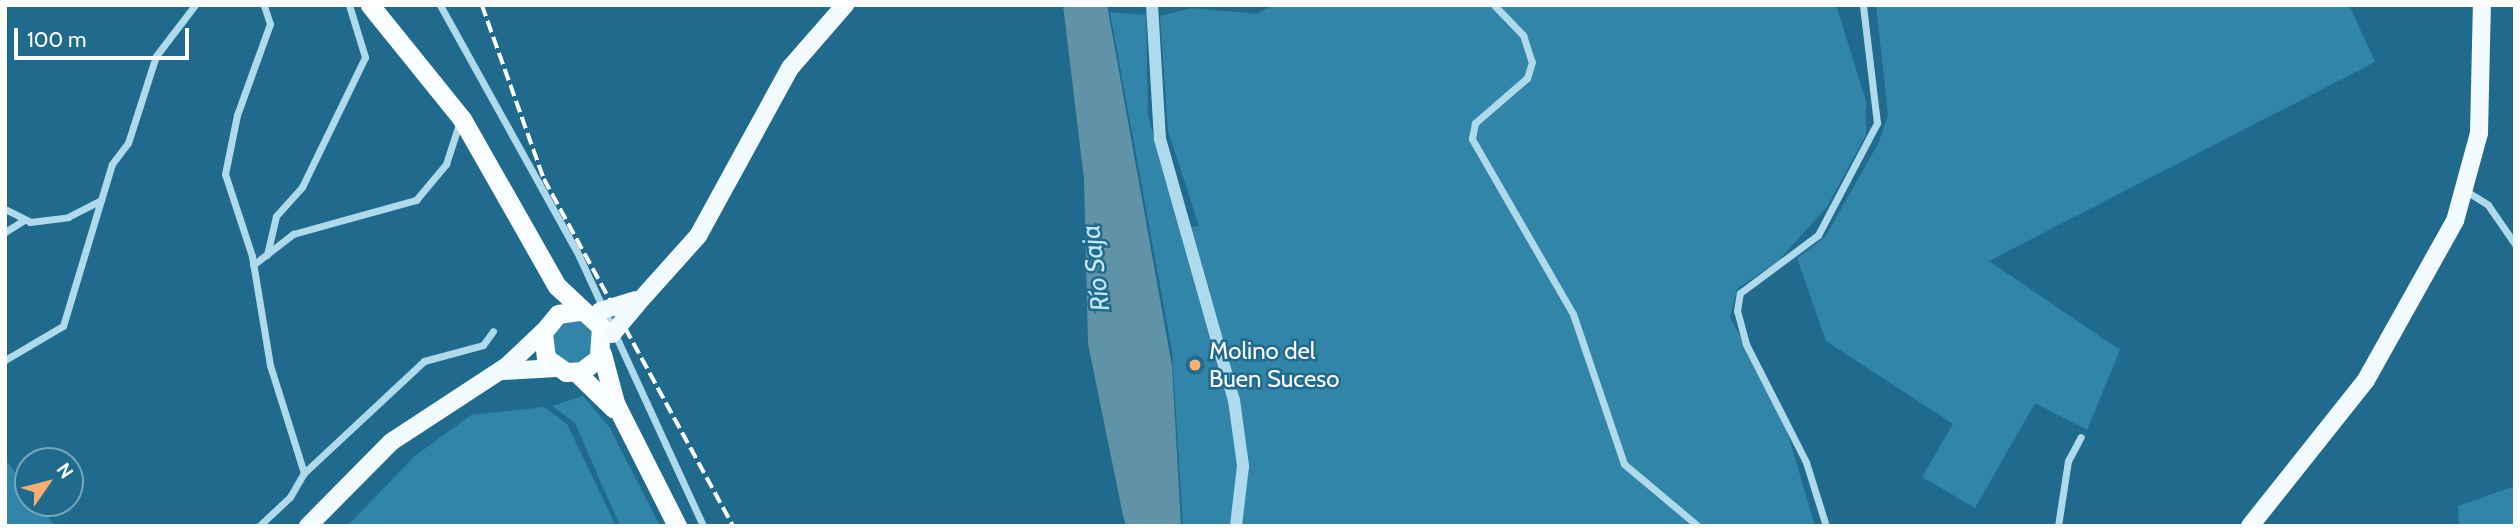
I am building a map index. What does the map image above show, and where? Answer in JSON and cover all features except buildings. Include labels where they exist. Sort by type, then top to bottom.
[{"type":"highway","points":[[370,5],[462,119],[541,257],[600,327],[624,423],[677,526]]},
{"type":"highway","points":[[541,257],[546,326],[543,352],[556,368],[576,372],[624,423]]},
{"type":"highway","points":[[546,326],[589,312]]},
{"type":"highway","points":[[576,372],[606,345]]},
{"type":"main road","points":[[606,345],[640,299],[709,220],[790,68],[845,5]]},
{"type":"main road","points":[[2250,526],[2366,380],[2435,262],[2466,191],[2482,99],[2482,5]]},
{"type":"main road","points":[[589,312],[640,299]]},
{"type":"main road","points":[[308,526],[391,442],[496,372],[546,326]]},
{"type":"main road","points":[[496,372],[556,368]]},
{"type":"street","points":[[5,360],[63,326],[101,201],[156,56],[195,5]]},
{"type":"street","points":[[264,5],[270,24],[237,115],[225,174],[253,265],[270,365],[303,473]]},
{"type":"street","points":[[267,255],[276,216],[302,187],[365,57],[349,5]]},
{"type":"street","points":[[440,5],[579,256],[703,526]]},
{"type":"street","points":[[1152,5],[1160,139],[1234,400],[1243,466],[1236,526]]},
{"type":"street","points":[[1494,5],[1523,35],[1531,62],[1527,78],[1475,123],[1472,138],[1573,314],[1624,464],[1698,526]]},
{"type":"street","points":[[1826,526],[1806,463],[1746,344],[1737,311],[1740,293],[1818,235],[1877,123],[1863,5]]},
{"type":"street","points":[[253,265],[293,234],[416,200],[446,164],[452,129],[462,119]]},
{"type":"street","points":[[2466,191],[2488,205],[2515,244]]},
{"type":"street","points":[[5,232],[24,220],[68,216],[101,201]]},
{"type":"street","points":[[5,209],[24,220]]},
{"type":"street","points":[[259,526],[290,497],[303,473],[424,361],[483,345],[493,331]]},
{"type":"street","points":[[2058,526],[2068,461],[2081,437]]},
{"type":"shaded area","points":[[1274,5],[1836,5],[1866,101],[1866,135],[1827,207],[1777,262],[1737,289],[1730,317],[1784,421],[1815,526],[1183,526],[1172,351],[1110,12],[1146,15],[1148,116],[1181,228],[1199,226],[1168,131],[1160,16],[1192,8],[1257,14]]},
{"type":"shaded area","points":[[1876,5],[2349,5],[2375,62],[1989,261],[2120,350],[2087,430],[2035,403],[1975,508],[1922,477],[1953,424],[1826,341],[1797,258],[1825,237],[1879,142],[1888,114]]},
{"type":"shaded area","points":[[574,317],[590,323],[598,344],[579,366],[556,359],[549,336]]},
{"type":"shaded area","points":[[583,396],[610,428],[660,526],[620,526],[575,423],[552,406]]},
{"type":"shaded area","points":[[544,407],[567,424],[616,526],[347,526],[415,456],[471,415]]},
{"type":"shaded area","points":[[5,459],[14,471],[14,517],[48,517],[55,526],[5,526]]},
{"type":"shaded area","points":[[2515,486],[2515,526],[2459,526],[2458,506]]},
{"type":"water","name":"Río Saja","points":[[1063,5],[1107,5],[1172,366],[1181,526],[1126,526],[1123,515],[1088,344],[1084,179]]},
{"type":"railway","points":[[482,5],[544,179],[733,526]]},
{"type":"place","name":"Molino del Buen Suceso","points":[[1195,365]]}]
